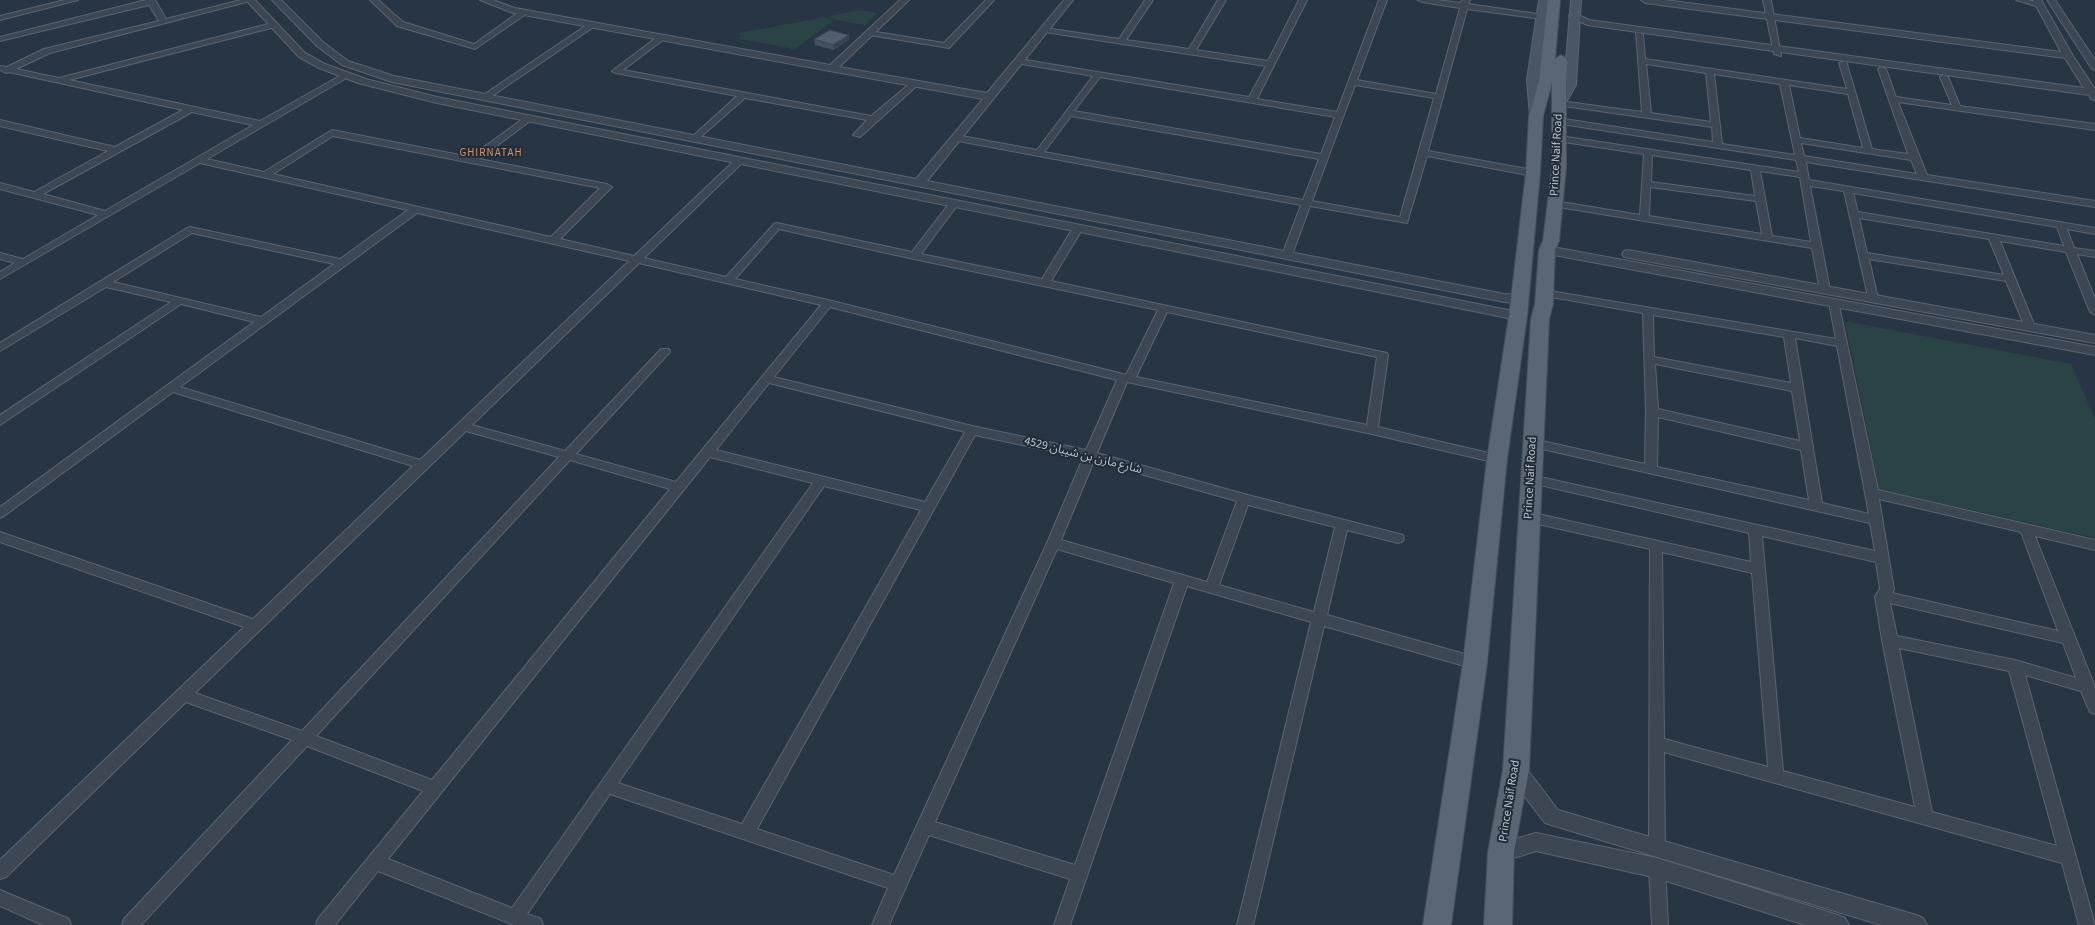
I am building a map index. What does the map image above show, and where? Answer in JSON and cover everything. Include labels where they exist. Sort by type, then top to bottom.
[{"type":"main road","name":"Prince Naif Road","points":[[1437,925],[1475,663],[1498,459],[1519,308],[1533,173],[1536,116],[1533,80],[1544,0]]},
{"type":"main road","name":"Prince Naif Road","points":[[1536,116],[1546,81],[1554,0]]},
{"type":"main road","name":"Prince Naif Road","points":[[1489,925],[1516,770],[1540,319],[1555,204],[1560,121],[1559,83],[1570,8],[1576,0]]},
{"type":"main road","name":"Prince Naif Road","points":[[1560,121],[1570,85],[1574,29],[1570,8]]},
{"type":"main road","name":"Prince Naif Road","points":[[1450,925],[1452,820]]},
{"type":"main road","name":"Prince Naif Road","points":[[1498,925],[1501,852]]},
{"type":"street","points":[[0,18],[74,0]]},
{"type":"street","points":[[3,70],[47,52],[250,0],[302,55],[322,66],[362,81],[437,100],[1471,306],[1519,308]]},
{"type":"street","points":[[276,0],[320,44],[344,63],[392,79],[486,96],[1475,292],[1519,308]]},
{"type":"street","points":[[374,0],[400,24],[475,47],[525,12]]},
{"type":"street","points":[[484,0],[513,10],[833,67],[990,97]]},
{"type":"street","points":[[833,67],[904,0]]},
{"type":"street","points":[[870,33],[946,46],[990,0]]},
{"type":"street","points":[[919,183],[1069,0]]},
{"type":"street","points":[[1121,41],[1149,0]]},
{"type":"street","points":[[1191,52],[1222,0]]},
{"type":"street","points":[[1252,100],[1303,0]]},
{"type":"street","points":[[1287,255],[1383,0]]},
{"type":"street","points":[[1422,0],[1466,3],[1542,17]]},
{"type":"street","points":[[1645,0],[1770,13],[2065,52]]},
{"type":"street","points":[[1691,0],[1770,13]]},
{"type":"street","points":[[1767,0],[1777,51]]},
{"type":"street","points":[[2020,0],[2038,2],[2065,52],[2095,95]]},
{"type":"street","points":[[2051,0],[2095,67]]},
{"type":"street","points":[[0,39],[151,1],[164,22]]},
{"type":"street","points":[[956,138],[1404,221],[1466,3]]},
{"type":"street","points":[[1570,8],[1587,22],[1777,51],[2095,95]]},
{"type":"street","points":[[486,96],[594,24]]},
{"type":"street","points":[[59,80],[272,25]]},
{"type":"street","points":[[1574,29],[1581,26],[1777,51],[1882,69],[2095,95]]},
{"type":"street","points":[[1045,30],[1271,64]]},
{"type":"street","points":[[1639,34],[1647,116]]},
{"type":"street","points":[[663,37],[616,71],[873,120]]},
{"type":"street","points":[[1019,61],[1340,115]]},
{"type":"street","points":[[1642,61],[1851,92]]},
{"type":"street","points":[[1843,63],[1869,152]]},
{"type":"street","points":[[1882,69],[1914,158],[1924,178]]},
{"type":"street","points":[[3,70],[59,80],[260,124]]},
{"type":"street","points":[[1710,71],[1718,146]]},
{"type":"street","points":[[1039,153],[1098,74]]},
{"type":"street","points":[[0,276],[345,75]]},
{"type":"street","points":[[1944,77],[1957,108]]},
{"type":"street","points":[[1352,82],[1440,96]]},
{"type":"street","points":[[1784,82],[1805,179],[1825,290]]},
{"type":"street","points":[[857,136],[873,120],[916,83]]},
{"type":"street","points":[[696,138],[743,95]]},
{"type":"street","points":[[1892,99],[2095,127]]},
{"type":"street","points":[[36,195],[192,108]]},
{"type":"street","points":[[1069,113],[1324,157]]},
{"type":"street","points":[[1560,121],[1647,116],[1716,125]]},
{"type":"street","points":[[472,160],[527,119]]},
{"type":"street","points":[[1560,121],[2095,204]]},
{"type":"street","points":[[1560,121],[1648,152],[1756,168],[1848,190],[2095,231]]},
{"type":"street","points":[[0,123],[116,150]]},
{"type":"street","points":[[266,175],[332,133],[607,187],[553,241]]},
{"type":"street","points":[[1796,140],[1914,158]]},
{"type":"street","points":[[1644,218],[1648,152]]},
{"type":"street","points":[[1423,153],[1533,173]]},
{"type":"street","points":[[198,160],[828,303],[1126,378],[1372,430],[1498,459]]},
{"type":"street","points":[[0,871],[739,161]]},
{"type":"street","points":[[1756,168],[1768,239]]},
{"type":"street","points":[[1646,184],[1761,199]]},
{"type":"street","points":[[0,186],[106,214]]},
{"type":"street","points":[[1848,190],[1873,299]]},
{"type":"street","points":[[914,256],[954,203]]},
{"type":"street","points":[[1555,204],[1817,246]]},
{"type":"street","points":[[0,513],[416,210]]},
{"type":"street","points":[[1853,214],[2095,254]]},
{"type":"street","points":[[728,281],[778,226],[1383,355],[1372,430]]},
{"type":"street","points":[[2061,226],[2091,293],[2095,312]]},
{"type":"street","points":[[1045,283],[1078,228]]},
{"type":"street","points":[[0,348],[190,230],[343,263]]},
{"type":"street","points":[[1993,237],[2030,328]]},
{"type":"street","points":[[1549,245],[1834,303],[2030,328],[2095,339]]},
{"type":"street","points":[[1863,255],[2010,279]]},
{"type":"street","points":[[0,256],[24,262]]},
{"type":"street","points":[[1621,259],[1825,290],[1873,299],[1916,313],[2095,351]]},
{"type":"street","points":[[104,283],[263,321]]},
{"type":"street","points":[[1471,306],[1479,301],[1475,292]]},
{"type":"street","points":[[1544,293],[1842,343]]},
{"type":"street","points":[[0,422],[179,301]]},
{"type":"street","points":[[324,925],[707,452],[768,379],[828,303]]},
{"type":"street","points":[[1834,303],[1872,494],[1887,590],[1882,596],[1889,640],[1925,818]]},
{"type":"street","points":[[880,925],[1053,543],[1089,455],[1126,378],[1164,308]]},
{"type":"street","points":[[1648,310],[1652,412],[1651,470]]},
{"type":"street","points":[[1789,334],[1816,506]]},
{"type":"street","points":[[130,925],[665,351]]},
{"type":"street","points":[[1649,359],[1797,388]]},
{"type":"street","name":"شارع مازن بن شيبان 4529","points":[[768,379],[972,430],[1089,455],[1244,499],[1398,538]]},
{"type":"street","points":[[172,388],[423,465]]},
{"type":"street","points":[[1652,412],[1807,447]]},
{"type":"street","points":[[463,426],[679,487]]},
{"type":"street","points":[[746,833],[972,430]]},
{"type":"street","points":[[1533,443],[1876,520]]},
{"type":"street","points":[[707,452],[929,508]]},
{"type":"street","points":[[1531,479],[1882,558]]},
{"type":"street","points":[[515,917],[821,481]]},
{"type":"street","points":[[1872,494],[2095,545]]},
{"type":"street","points":[[1211,588],[1244,499]]},
{"type":"street","points":[[1529,517],[1758,569]]},
{"type":"street","points":[[1246,925],[1342,524]]},
{"type":"street","points":[[2026,529],[2095,708]]},
{"type":"street","points":[[1755,530],[1776,776]]},
{"type":"street","points":[[0,537],[256,626]]},
{"type":"street","points":[[1053,543],[1475,663]]},
{"type":"street","points":[[1656,546],[1657,847]]},
{"type":"street","points":[[1062,925],[1182,580]]},
{"type":"street","points":[[1882,596],[2069,639]]},
{"type":"street","points":[[1889,640],[2015,666],[2088,688]]},
{"type":"street","points":[[2015,666],[2087,925]]},
{"type":"street","points":[[183,696],[304,738],[434,788]]},
{"type":"street","points":[[1656,743],[2068,856]]},
{"type":"street","points":[[1516,770],[1552,817],[1916,925]]},
{"type":"street","points":[[606,786],[899,884]]},
{"type":"street","points":[[925,826],[1080,874]]},
{"type":"street","points":[[1501,852],[1536,842],[1657,868],[1838,925]]},
{"type":"street","points":[[375,862],[535,925]]},
{"type":"street","points":[[1657,868],[1660,925]]},
{"type":"street","points":[[0,898],[63,925]]},
{"type":"green space","points":[[861,10],[877,13],[865,25],[836,20],[829,16]]},
{"type":"green space","points":[[825,17],[833,21],[795,49],[739,39],[740,33]]},
{"type":"green space","points":[[1845,321],[2071,364],[2095,419],[2095,538],[1879,489]]},
{"type":"building","points":[[830,30],[849,35],[833,45],[814,39]]},
{"type":"district","name":"GHIRNATAH","points":[[491,154]]}]
